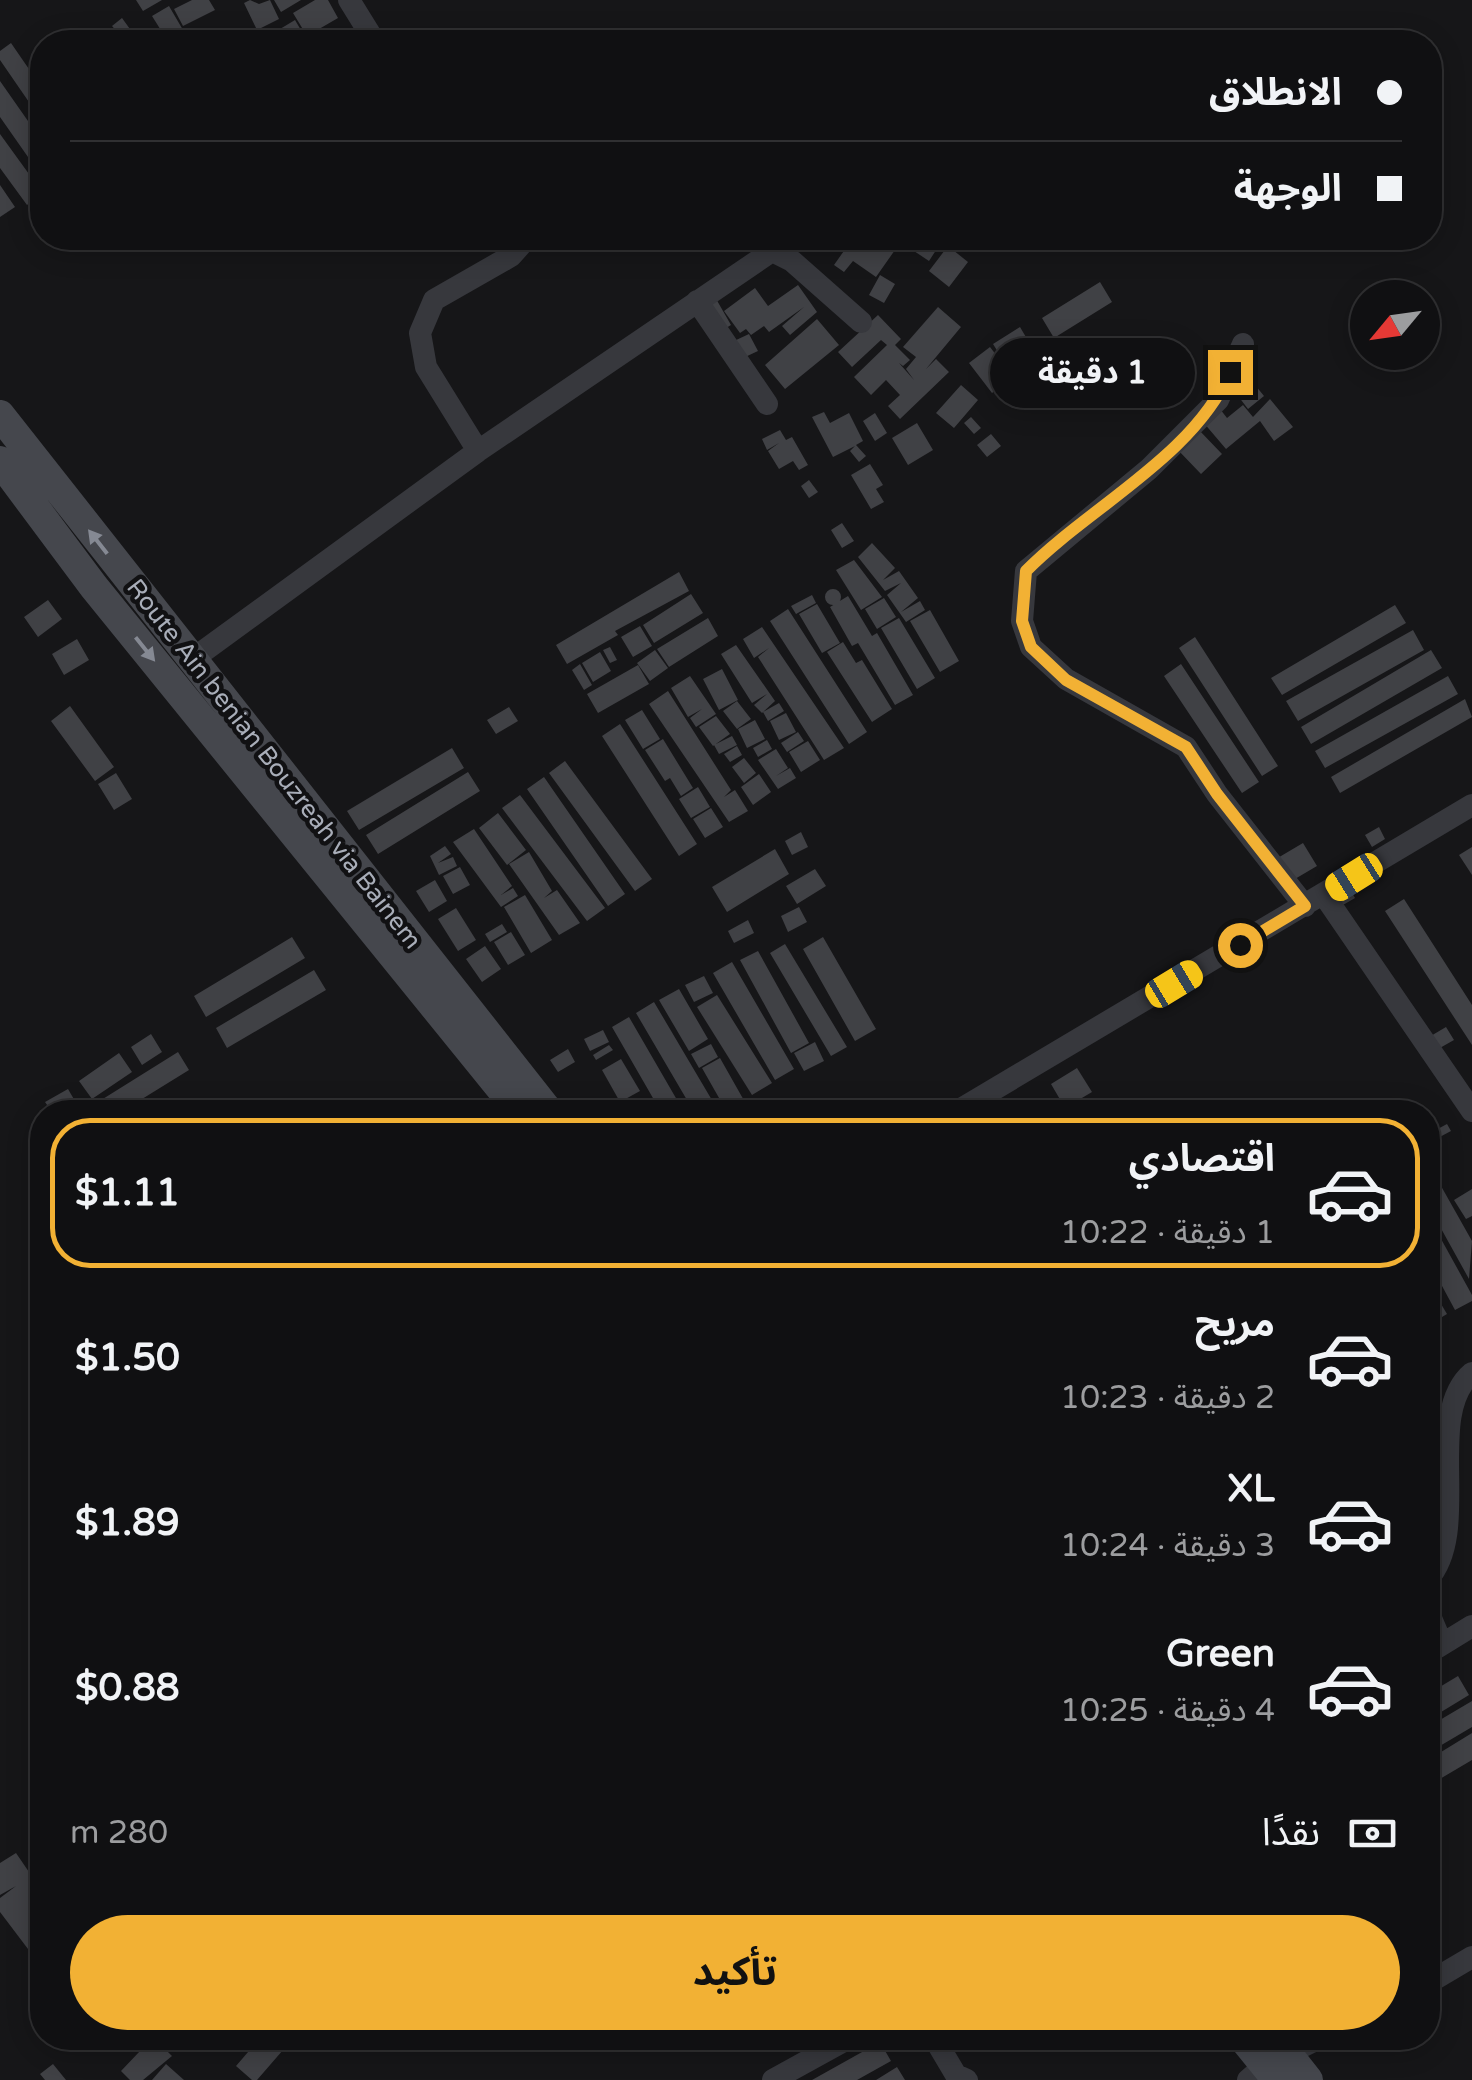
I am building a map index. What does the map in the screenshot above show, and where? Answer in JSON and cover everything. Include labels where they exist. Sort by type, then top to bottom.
[{"type":"main road","name":"Route Ain benian Bouzreah via Bainem","points":[[0,415],[539,1100]]},
{"type":"main road","name":"Route Ain benian Bouzreah via Bainem","points":[[0,461],[94,587],[510,1100]]},
{"type":"main road","points":[[1270,2063],[1308,2080]]},
{"type":"street","points":[[349,0],[368,30]]},
{"type":"street","points":[[478,450],[426,368],[420,332],[434,300],[516,250]]},
{"type":"street","points":[[190,661],[478,450],[772,250],[792,261],[861,322]]},
{"type":"street","points":[[697,302],[766,404]]},
{"type":"street","points":[[1243,344],[1218,400],[1149,469],[1026,571],[1022,621],[1031,647],[1066,680],[1186,747],[1217,794],[1315,901],[1472,1111]]},
{"type":"street","points":[[976,1100],[1472,805]]},
{"type":"street","points":[[1440,1564],[1445,1558],[1454,1489],[1455,1395],[1472,1373]]},
{"type":"street","points":[[1440,1645],[1472,1626]]},
{"type":"street","points":[[1440,1976],[1472,1957]]},
{"type":"street","points":[[773,2080],[827,2050]]},
{"type":"street","points":[[941,2050],[956,2075],[967,2080]]},
{"type":"street","points":[[1270,2063],[1296,2050]]},
{"type":"building","points":[[136,0],[162,0],[143,11]]},
{"type":"building","points":[[192,0],[209,0],[215,10],[183,26],[174,9]]},
{"type":"building","points":[[250,0],[259,4],[270,0],[279,19],[257,30],[244,3]]},
{"type":"building","points":[[274,0],[301,0],[281,12]]},
{"type":"building","points":[[315,0],[328,0],[338,18],[317,30],[303,30],[293,13]]},
{"type":"building","points":[[169,6],[183,30],[161,30],[152,16]]},
{"type":"building","points":[[122,18],[131,30],[116,30],[112,26]]},
{"type":"building","points":[[295,20],[301,30],[278,30]]},
{"type":"building","points":[[11,43],[30,71],[30,104],[0,60],[0,51]]},
{"type":"building","points":[[0,81],[30,124],[30,160],[0,117]]},
{"type":"building","points":[[0,134],[30,175],[27,205],[0,168]]},
{"type":"building","points":[[0,185],[15,207],[0,217]]},
{"type":"building","points":[[845,250],[895,250],[876,277],[853,261],[844,272],[834,265]]},
{"type":"building","points":[[912,250],[936,250],[929,261]]},
{"type":"building","points":[[945,250],[953,250],[968,262],[949,287],[929,271]]},
{"type":"building","points":[[880,275],[895,284],[884,303],[869,295]]},
{"type":"building","points":[[1100,282],[1112,302],[1054,338],[1042,318]]},
{"type":"building","points":[[798,285],[817,312],[790,335],[782,326],[804,307],[769,332],[764,326],[751,335],[746,329],[740,333],[724,311],[755,288],[768,306]]},
{"type":"building","points":[[715,297],[731,325],[721,331],[704,303]]},
{"type":"building","points":[[938,307],[961,327],[926,369],[936,359],[949,372],[900,419],[888,406],[900,395],[886,380],[871,395],[854,377],[887,345],[881,340],[852,367],[838,352],[878,315],[901,339],[895,345],[910,360],[903,366],[899,363],[914,380],[906,369],[916,357],[903,347]]},
{"type":"building","points":[[817,319],[839,345],[785,389],[765,365]]},
{"type":"building","points":[[1020,327],[1033,349],[1006,365],[993,344]]},
{"type":"building","points":[[749,334],[758,351],[743,358],[734,341]]},
{"type":"building","points":[[990,347],[1013,377],[992,393],[969,363]]},
{"type":"building","points":[[1247,375],[1264,396],[1248,409],[1232,388]]},
{"type":"building","points":[[961,385],[978,400],[954,428],[936,413]]},
{"type":"building","points":[[1270,399],[1293,427],[1274,441],[1260,421],[1226,449],[1203,422],[1220,409],[1227,418],[1243,405],[1253,417]]},
{"type":"building","points":[[824,412],[830,423],[849,413],[863,441],[856,445],[866,456],[859,462],[850,451],[855,446],[833,457],[812,417]]},
{"type":"building","points":[[875,413],[887,433],[875,441],[863,421]]},
{"type":"building","points":[[971,417],[981,428],[974,434],[964,423]]},
{"type":"building","points":[[917,423],[933,450],[908,465],[892,438]]},
{"type":"building","points":[[1198,429],[1222,454],[1201,474],[1177,449]]},
{"type":"building","points":[[780,430],[786,440],[792,437],[808,465],[799,470],[793,461],[779,469],[768,451],[779,443],[767,450],[762,439]]},
{"type":"building","points":[[991,434],[1001,446],[987,457],[977,445]]},
{"type":"building","points":[[870,464],[883,485],[876,489],[884,502],[871,509],[851,475]]},
{"type":"building","points":[[809,480],[818,492],[809,498],[801,486]]},
{"type":"building","points":[[842,523],[854,541],[842,548],[831,530]]},
{"type":"building","points":[[872,543],[895,568],[883,580],[899,571],[918,598],[901,612],[920,601],[925,610],[906,622],[887,595],[901,583],[885,591],[858,557]]},
{"type":"building","points":[[854,560],[882,597],[861,610],[836,570]]},
{"type":"building","points":[[679,572],[689,591],[615,631],[618,635],[567,664],[556,645]]},
{"type":"building","points":[[833,589],[841,597],[833,605],[825,597]]},
{"type":"building","points":[[691,594],[703,613],[654,643],[643,625]]},
{"type":"building","points":[[812,595],[816,603],[796,614],[791,606]]},
{"type":"building","points":[[848,596],[872,636],[877,633],[913,695],[895,705],[858,643],[852,646],[830,607]]},
{"type":"building","points":[[884,598],[896,617],[877,629],[865,609]]},
{"type":"building","points":[[48,600],[62,619],[38,637],[24,617]]},
{"type":"building","points":[[817,604],[840,643],[822,653],[799,614]]},
{"type":"building","points":[[1395,605],[1406,623],[1282,695],[1271,678]]},
{"type":"building","points":[[788,609],[867,732],[849,744],[770,621]]},
{"type":"building","points":[[930,610],[959,661],[940,672],[910,621]]},
{"type":"building","points":[[708,618],[718,636],[669,667],[657,649]]},
{"type":"building","points":[[899,618],[935,678],[917,689],[881,628]]},
{"type":"building","points":[[640,626],[652,646],[633,657],[621,637]]},
{"type":"building","points":[[762,627],[844,748],[824,760],[758,657],[769,648],[754,658],[743,639]]},
{"type":"building","points":[[1413,630],[1424,650],[1298,721],[1286,701]]},
{"type":"building","points":[[1195,637],[1278,766],[1262,776],[1179,648]]},
{"type":"building","points":[[77,639],[89,660],[64,675],[52,654]]},
{"type":"building","points":[[843,642],[856,663],[862,660],[892,709],[872,722],[827,652]]},
{"type":"building","points":[[736,645],[775,701],[762,713],[754,705],[767,694],[752,703],[721,654]]},
{"type":"building","points":[[610,647],[617,660],[610,663],[603,650]]},
{"type":"building","points":[[655,650],[668,668],[650,681],[637,663]]},
{"type":"building","points":[[1431,650],[1442,668],[1311,744],[1301,727]]},
{"type":"building","points":[[600,652],[611,671],[593,682],[582,663]]},
{"type":"building","points":[[580,664],[592,685],[584,690],[572,670]]},
{"type":"building","points":[[1181,664],[1259,782],[1242,793],[1164,676]]},
{"type":"building","points":[[638,665],[649,684],[598,713],[587,694]]},
{"type":"building","points":[[722,669],[738,700],[719,710],[703,679]]},
{"type":"building","points":[[690,676],[716,714],[696,727],[690,718],[702,709],[688,717],[671,688]]},
{"type":"building","points":[[1448,676],[1458,694],[1325,768],[1315,751]]},
{"type":"building","points":[[668,691],[731,790],[724,797],[735,790],[748,811],[729,822],[649,704]]},
{"type":"building","points":[[1465,699],[1472,717],[1340,793],[1331,777]]},
{"type":"building","points":[[737,701],[751,719],[737,729],[723,711]]},
{"type":"building","points":[[779,703],[784,711],[768,721],[763,712]]},
{"type":"building","points":[[70,706],[114,767],[95,781],[51,721]]},
{"type":"building","points":[[509,707],[518,721],[496,734],[487,720]]},
{"type":"building","points":[[642,710],[660,739],[643,749],[625,720]]},
{"type":"building","points":[[786,713],[796,732],[779,740],[770,721]]},
{"type":"building","points":[[716,716],[730,734],[713,746],[699,727]]},
{"type":"building","points":[[755,720],[765,739],[747,748],[738,729]]},
{"type":"building","points":[[620,724],[697,844],[679,856],[602,736]]},
{"type":"building","points":[[798,732],[804,741],[787,752],[781,743]]},
{"type":"building","points":[[732,736],[737,745],[719,754],[714,745]]},
{"type":"building","points":[[663,739],[693,788],[681,796],[670,778],[665,781],[645,750]]},
{"type":"building","points":[[767,740],[772,749],[758,757],[753,748]]},
{"type":"building","points":[[808,741],[820,760],[801,772],[789,752]]},
{"type":"building","points":[[737,746],[742,755],[730,762],[724,754]]},
{"type":"building","points":[[452,748],[464,768],[359,830],[347,811]]},
{"type":"building","points":[[776,749],[788,768],[776,776],[790,768],[796,778],[778,789],[758,760]]},
{"type":"building","points":[[744,758],[756,773],[744,783],[732,767]]},
{"type":"building","points":[[565,761],[652,879],[635,891],[549,773]]},
{"type":"building","points":[[468,772],[480,791],[378,854],[366,835]]},
{"type":"building","points":[[116,773],[132,799],[114,810],[98,784]]},
{"type":"building","points":[[759,774],[771,792],[753,805],[741,787]]},
{"type":"building","points":[[544,777],[625,894],[608,906],[527,789]]},
{"type":"building","points":[[698,787],[710,807],[691,818],[679,799]]},
{"type":"building","points":[[520,795],[605,908],[587,921],[502,808]]},
{"type":"building","points":[[711,808],[723,827],[705,838],[693,819]]},
{"type":"building","points":[[498,813],[526,850],[507,865],[479,828]]},
{"type":"building","points":[[1379,827],[1385,839],[1372,847],[1365,835]]},
{"type":"building","points":[[474,829],[512,886],[501,895],[513,888],[518,896],[501,907],[453,842]]},
{"type":"building","points":[[801,832],[808,847],[792,855],[785,841]]},
{"type":"building","points":[[1303,843],[1317,866],[1283,886],[1269,863]]},
{"type":"building","points":[[445,846],[451,854],[438,863],[453,857],[457,866],[439,875],[430,856]]},
{"type":"building","points":[[1472,847],[1472,875],[1459,855]]},
{"type":"building","points":[[775,849],[789,874],[727,912],[712,887]]},
{"type":"building","points":[[529,852],[552,891],[544,898],[557,890],[580,923],[559,935],[509,864]]},
{"type":"building","points":[[460,867],[470,885],[453,894],[443,876]]},
{"type":"building","points":[[815,869],[826,886],[797,904],[786,886]]},
{"type":"building","points":[[435,880],[447,901],[429,912],[416,891]]},
{"type":"building","points":[[1350,889],[1355,898],[1336,909],[1330,900]]},
{"type":"building","points":[[525,895],[552,940],[531,953],[504,907]]},
{"type":"building","points":[[1404,899],[1472,1005],[1472,1045],[1385,911]]},
{"type":"building","points":[[799,907],[807,922],[788,932],[781,916]]},
{"type":"building","points":[[456,908],[476,940],[458,951],[438,919]]},
{"type":"building","points":[[748,920],[754,933],[734,943],[728,931]]},
{"type":"building","points":[[502,924],[507,932],[490,942],[485,934]]},
{"type":"building","points":[[511,932],[525,955],[508,965],[494,942]]},
{"type":"building","points":[[292,937],[305,958],[206,1017],[194,996]]},
{"type":"building","points":[[823,937],[876,1029],[855,1041],[803,949]]},
{"type":"building","points":[[785,944],[847,1047],[831,1056],[770,953]]},
{"type":"building","points":[[485,946],[501,969],[482,982],[466,959]]},
{"type":"building","points":[[758,951],[809,1043],[791,1053],[740,960]]},
{"type":"building","points":[[732,962],[794,1069],[775,1080],[713,973]]},
{"type":"building","points":[[314,970],[326,990],[227,1048],[216,1028]]},
{"type":"building","points":[[704,976],[713,993],[694,1002],[685,985]]},
{"type":"building","points":[[679,989],[708,1039],[689,1051],[659,1000]]},
{"type":"building","points":[[717,995],[772,1083],[752,1095],[697,1007]]},
{"type":"building","points":[[654,1002],[712,1100],[687,1100],[636,1013]]},
{"type":"building","points":[[629,1017],[677,1100],[654,1100],[612,1027]]},
{"type":"building","points":[[1446,1027],[1454,1040],[1431,1053],[1424,1040]]},
{"type":"building","points":[[603,1030],[609,1042],[590,1051],[584,1039]]},
{"type":"building","points":[[151,1034],[162,1052],[142,1065],[131,1047]]},
{"type":"building","points":[[815,1042],[824,1061],[804,1071],[794,1053]]},
{"type":"building","points":[[711,1044],[718,1057],[699,1068],[691,1054]]},
{"type":"building","points":[[609,1045],[613,1050],[596,1060],[593,1055]]},
{"type":"building","points":[[568,1049],[575,1062],[558,1072],[550,1060]]},
{"type":"building","points":[[178,1052],[189,1070],[140,1100],[101,1100]]},
{"type":"building","points":[[119,1053],[132,1072],[92,1099],[79,1081]]},
{"type":"building","points":[[720,1058],[744,1100],[720,1100],[702,1068]]},
{"type":"building","points":[[621,1059],[640,1091],[619,1100],[602,1070]]},
{"type":"building","points":[[1077,1068],[1092,1092],[1078,1100],[1060,1100],[1051,1084]]},
{"type":"building","points":[[68,1089],[74,1100],[49,1100]]},
{"type":"building","points":[[1447,1124],[1451,1131],[1440,1137],[1440,1128]]},
{"type":"building","points":[[1440,1187],[1472,1241],[1469,1279],[1440,1227]]},
{"type":"building","points":[[1472,1189],[1472,1216],[1466,1219],[1454,1200]]},
{"type":"building","points":[[1440,1237],[1472,1295],[1472,1301],[1455,1310],[1440,1282]]},
{"type":"building","points":[[1458,1676],[1469,1695],[1440,1713],[1440,1687]]},
{"type":"building","points":[[1472,1701],[1472,1727],[1440,1746],[1440,1720]]},
{"type":"building","points":[[1472,1733],[1472,1760],[1440,1779],[1440,1753]]},
{"type":"building","points":[[16,1853],[30,1873],[28,1949],[0,1912],[0,1898],[16,1886],[0,1895],[0,1863]]},
{"type":"building","points":[[166,2050],[172,2056],[143,2080],[130,2080],[121,2071],[140,2051]]},
{"type":"building","points":[[250,2050],[283,2050],[257,2080],[236,2066]]},
{"type":"building","points":[[866,2050],[885,2050],[891,2061],[857,2080],[812,2080]]},
{"type":"building","points":[[53,2064],[66,2080],[45,2080],[40,2074]]},
{"type":"building","points":[[166,2064],[184,2080],[152,2080]]},
{"type":"building","points":[[897,2067],[905,2080],[876,2080]]},
{"type":"route","points":[[1230,372],[1218,400],[1149,469],[1026,571],[1022,621],[1031,647],[1066,680],[1146,721],[1186,747],[1217,794],[1305,906],[1240,945]]}]
